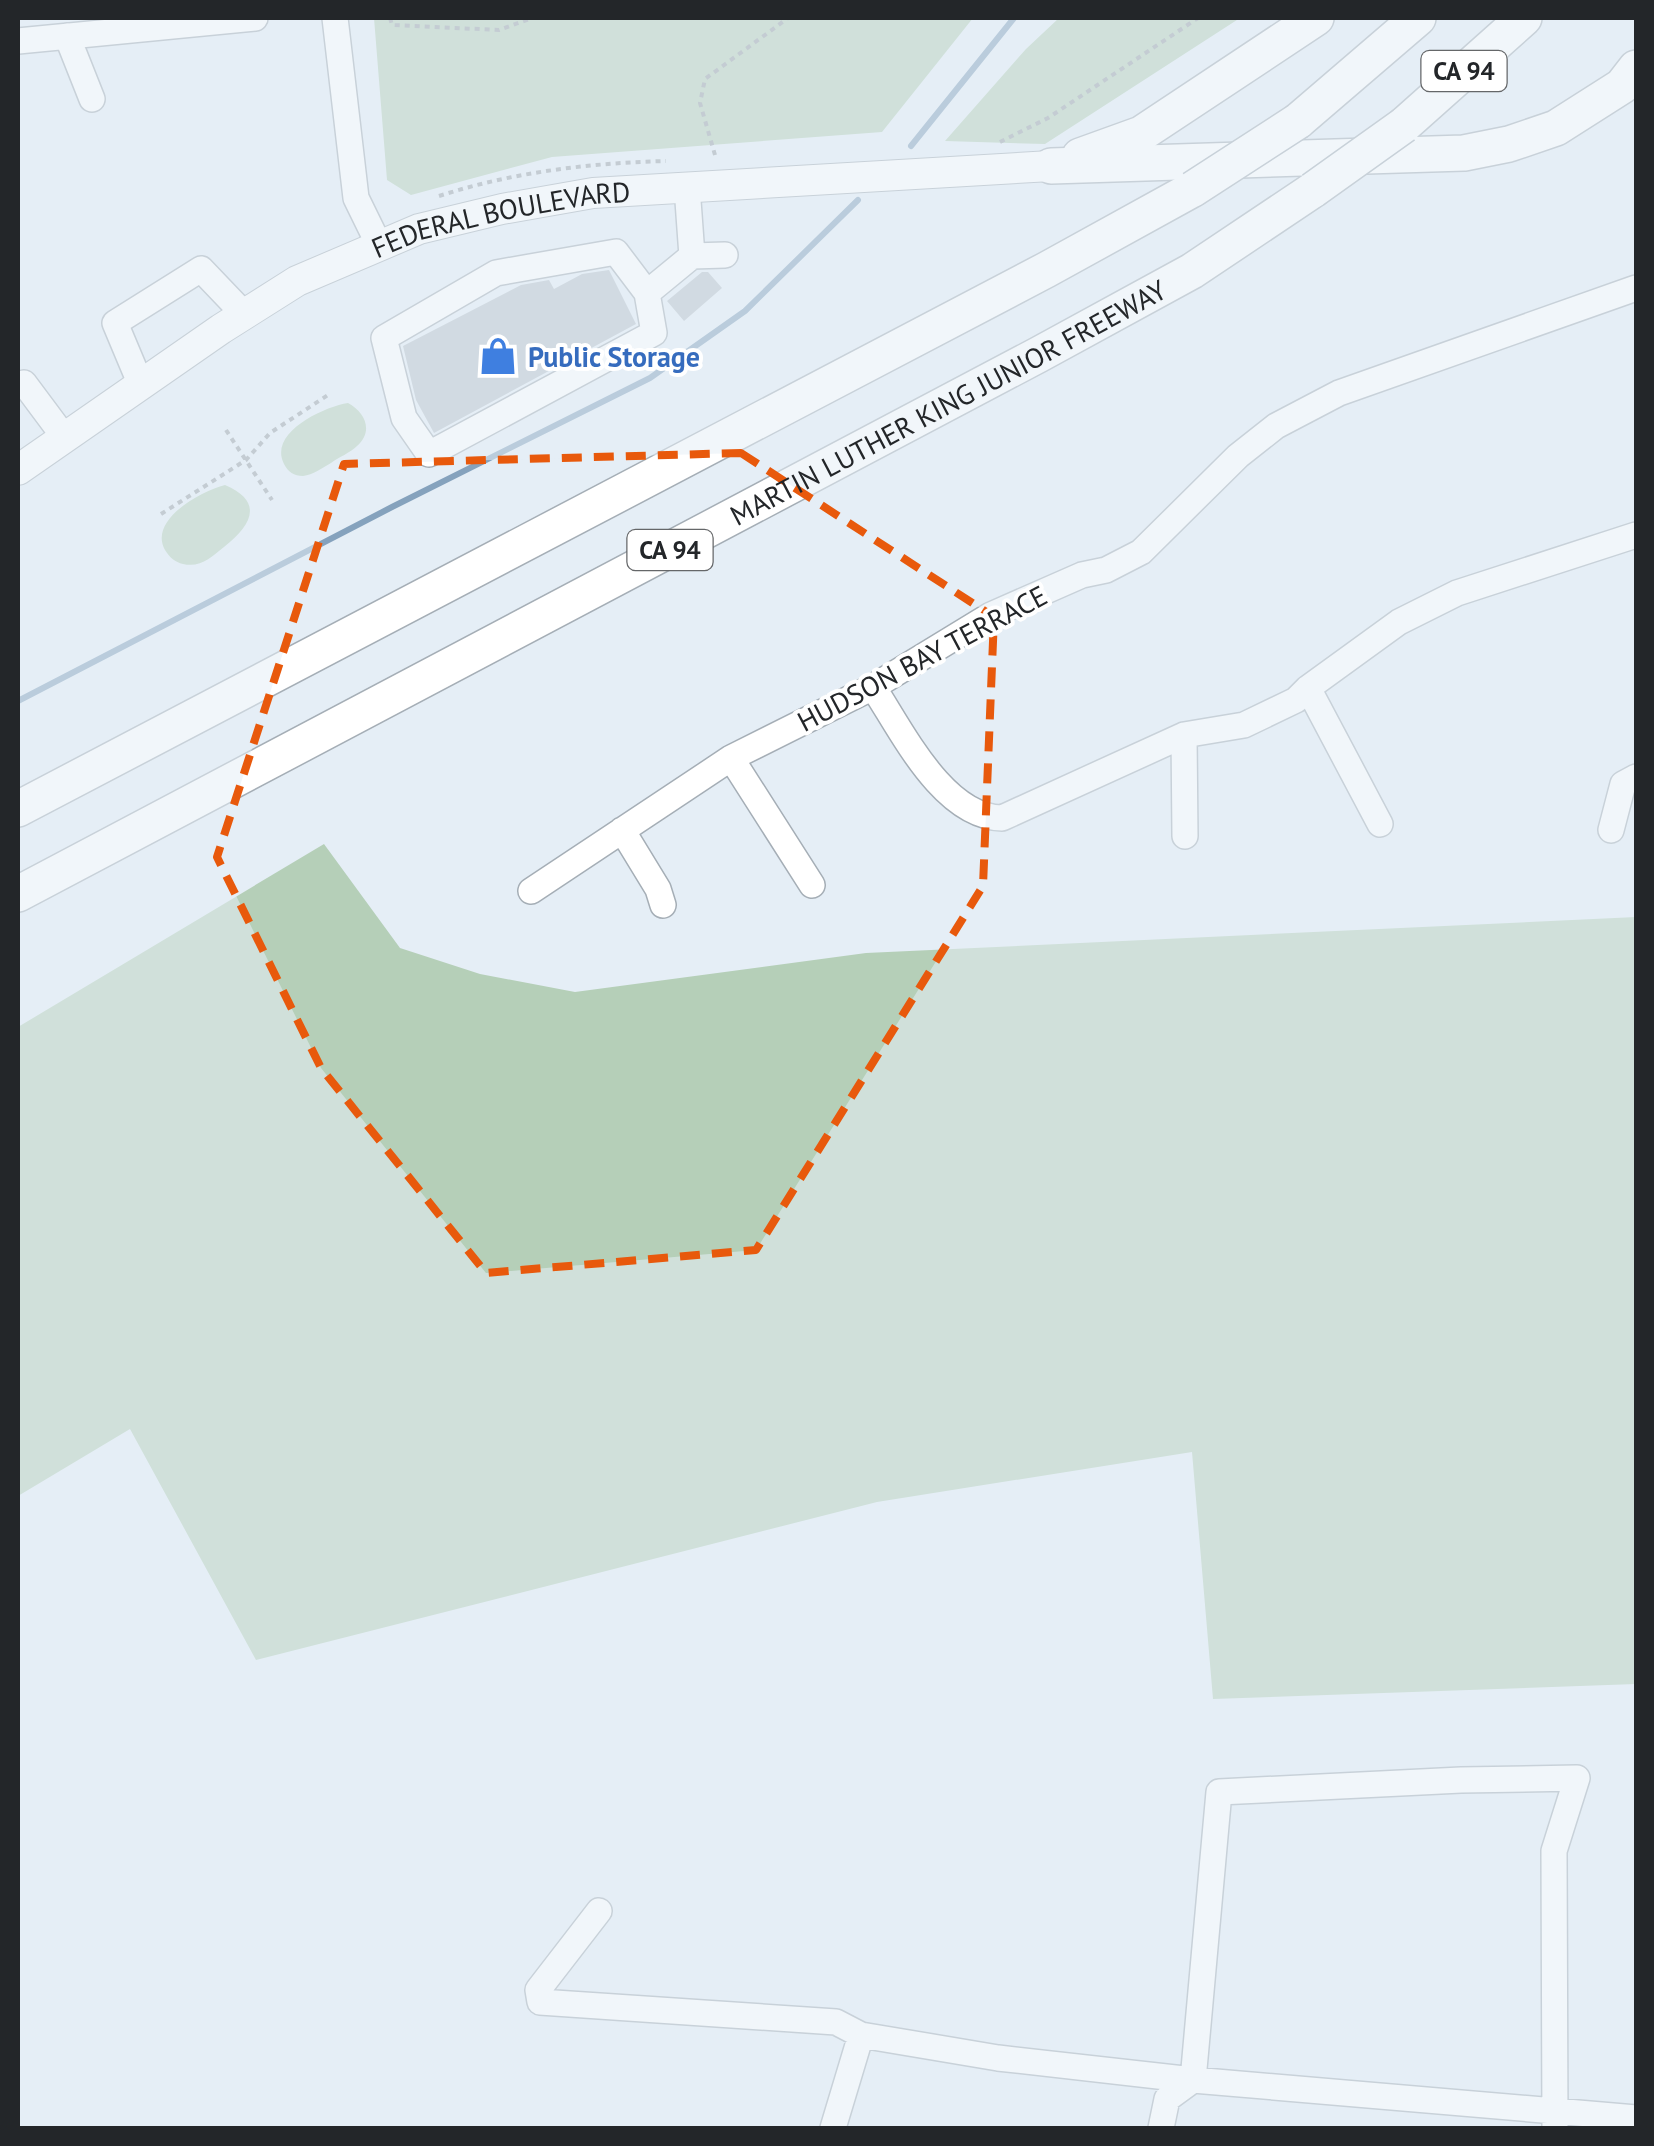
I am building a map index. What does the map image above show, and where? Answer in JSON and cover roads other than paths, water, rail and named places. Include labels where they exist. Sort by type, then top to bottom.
[{"type":"highway","points":[[1051,166],[1142,134],[1316,18]]},
{"type":"highway","name":"CA 94","points":[[18,810],[1193,189],[1298,120],[1418,18]]},
{"type":"highway","name":"MARTIN LUTHER KING JUNIOR FREEWAY","points":[[18,894],[1192,270],[1404,125],[1524,18]]},
{"type":"highway","points":[[1051,166],[1464,153],[1509,144],[1556,128],[1622,86],[1636,68]]},
{"type":"main road","name":"FEDERAL BOULEVARD","points":[[18,470],[296,281],[420,229],[592,193],[1051,166]]},
{"type":"street","points":[[18,41],[254,18]]},
{"type":"street","points":[[335,18],[356,198],[379,245]]},
{"type":"street","points":[[67,36],[92,99]]},
{"type":"street","points":[[687,186],[692,256]]},
{"type":"street","points":[[616,252],[647,293],[654,333],[428,454],[404,418],[384,338],[496,274],[616,252]]},
{"type":"street","points":[[647,293],[692,256],[726,255]]},
{"type":"street","points":[[141,384],[115,322],[201,268],[244,314]]},
{"type":"street","name":"HUDSON BAY TERRACE","points":[[531,892],[731,758],[874,687],[991,616],[1141,552],[1238,456],[1276,426],[1338,393],[1636,288]]},
{"type":"street","points":[[18,386],[24,382],[65,438]]},
{"type":"street","points":[[874,687],[936,782],[961,804],[988,818],[1002,818],[1184,736],[1244,725],[1296,700],[1399,622],[1457,593],[1636,536]]},
{"type":"street","points":[[1308,688],[1380,824]]},
{"type":"street","points":[[1184,736],[1186,836]]},
{"type":"street","points":[[731,758],[812,885]]},
{"type":"street","points":[[1611,830],[1623,784],[1636,777]]},
{"type":"street","points":[[622,830],[658,889],[663,905]]},
{"type":"street","points":[[1193,2080],[1219,1792],[1576,1778],[1554,1851],[1555,2120]]},
{"type":"street","points":[[599,1911],[538,1990],[540,2002],[836,2022],[861,2035],[998,2058],[1555,2120],[1636,2118]]},
{"type":"street","points":[[833,2128],[861,2035]]},
{"type":"street","points":[[1161,2128],[1167,2098],[1193,2080]]},
{"type":"waterway","points":[[911,146],[1014,18]]},
{"type":"waterway","points":[[18,701],[650,378],[745,311],[858,200]]},
{"type":"place","name":"Public Storage","points":[[498,356]]}]
